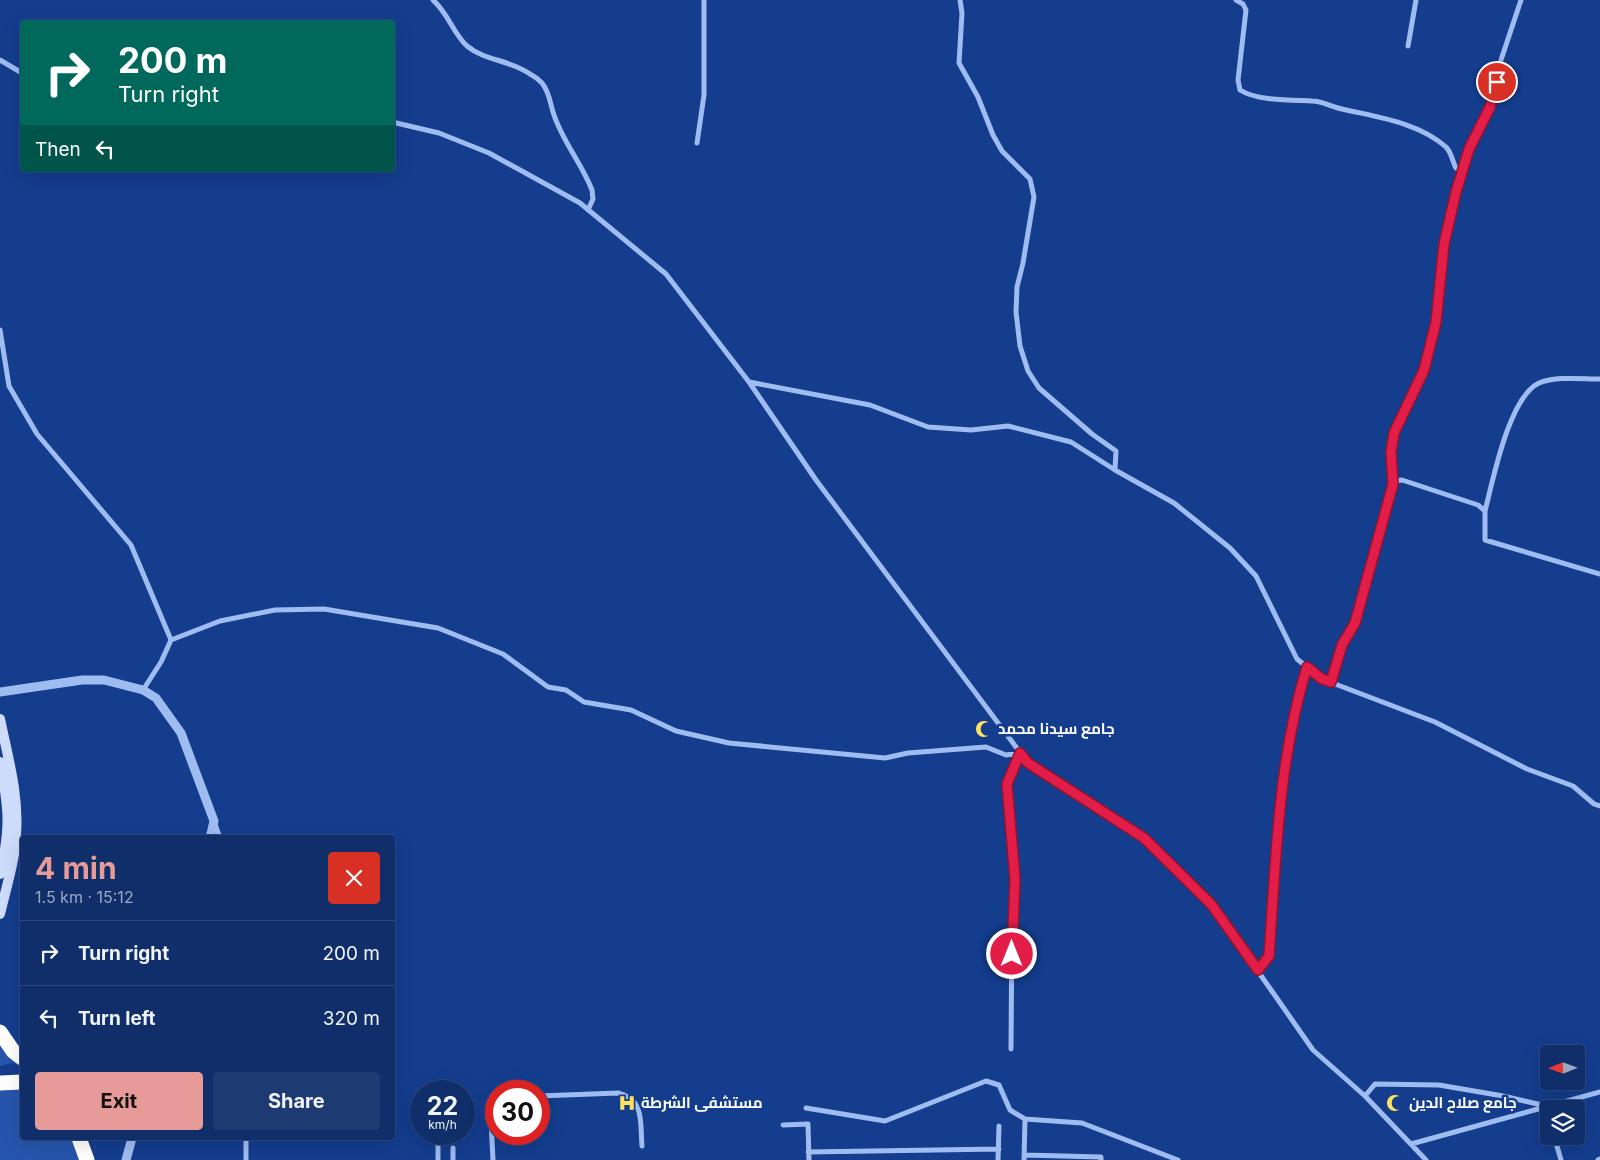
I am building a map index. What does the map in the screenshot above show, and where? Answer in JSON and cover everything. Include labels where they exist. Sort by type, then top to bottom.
[{"type":"highway","points":[[0,1032],[20,1056]]},
{"type":"highway","points":[[0,1083],[20,1082]]},
{"type":"highway","points":[[80,1140],[87,1160]]},
{"type":"main road","points":[[0,720],[15,788],[17,809],[14,853],[0,914]]},
{"type":"main road","points":[[0,762],[9,810],[8,835],[0,874]]},
{"type":"street","points":[[433,0],[444,10],[460,38],[469,47],[482,55],[517,66],[542,83],[550,98],[553,114],[568,147],[586,176],[592,190],[593,199],[588,210]]},
{"type":"street","points":[[697,143],[704,95],[704,0]]},
{"type":"street","points":[[960,0],[962,13],[959,62],[978,96],[993,135],[1002,151],[1030,179],[1034,197],[1024,263],[1017,287],[1016,312],[1020,346],[1028,371],[1039,388],[1092,434],[1116,451],[1115,470]]},
{"type":"street","points":[[1236,0],[1243,4],[1246,10],[1238,80],[1240,90],[1248,95],[1297,101],[1314,101],[1391,120],[1428,136],[1444,146],[1450,152],[1456,168],[1463,170]]},
{"type":"street","points":[[1408,46],[1416,0]]},
{"type":"street","points":[[1331,682],[1342,645],[1355,623],[1393,484],[1391,452],[1394,433],[1424,370],[1439,302],[1444,244],[1463,170],[1475,133],[1490,107],[1501,60],[1521,0]]},
{"type":"street","points":[[0,60],[20,72]]},
{"type":"street","points":[[395,123],[439,133],[489,152],[580,203],[666,274],[749,382],[821,488],[1028,763],[1144,838],[1211,904],[1313,1050],[1365,1096],[1426,1160]]},
{"type":"street","points":[[0,330],[9,386],[37,434],[131,545],[171,640]]},
{"type":"street","points":[[1600,380],[1561,379],[1539,384],[1525,395],[1510,421],[1485,511],[1485,540],[1600,574]]},
{"type":"street","points":[[749,382],[870,404],[928,427],[971,430],[1008,426],[1071,442],[1115,470],[1174,503],[1230,548],[1256,576],[1297,659],[1322,679],[1435,722],[1475,740],[1527,768],[1573,786],[1594,804],[1600,806]]},
{"type":"street","points":[[1393,484],[1396,481],[1402,480],[1478,505],[1485,511]]},
{"type":"street","points":[[142,690],[161,662],[171,640],[229,619],[275,610],[324,609],[438,628],[503,654],[548,687],[566,690],[584,702],[631,710],[676,730],[729,743],[885,758],[908,752],[968,747],[986,747],[1006,755],[1020,753]]},
{"type":"street","points":[[1258,970],[1269,956],[1283,772],[1295,705],[1307,667]]},
{"type":"street","points":[[0,692],[82,680],[104,680],[142,690],[156,698],[181,733],[219,835]]},
{"type":"street","points":[[1011,1049],[1012,916],[1015,879],[1007,784],[1020,753]]},
{"type":"street","points":[[211,835],[214,821]]},
{"type":"street","points":[[806,1108],[885,1121],[986,1081],[999,1085],[1010,1110],[1025,1119],[1082,1123],[1178,1160]]},
{"type":"street","points":[[1365,1096],[1376,1084],[1439,1085],[1540,1105]]},
{"type":"street","points":[[1569,1100],[1600,1092]]},
{"type":"street","points":[[550,1096],[618,1093],[628,1096],[636,1102],[640,1113],[642,1146]]},
{"type":"street","points":[[1410,1144],[1540,1108]]},
{"type":"street","points":[[1025,1119],[1024,1157],[1101,1157],[1101,1160]]},
{"type":"street","points":[[783,1125],[808,1124],[809,1160]]},
{"type":"street","points":[[998,1160],[999,1126]]},
{"type":"street","points":[[126,1160],[131,1140]]},
{"type":"street","points":[[245,1160],[246,1140]]},
{"type":"street","points":[[438,1145],[438,1160]]},
{"type":"street","points":[[492,1145],[493,1160]]},
{"type":"street","points":[[1557,1145],[1561,1160]]},
{"type":"street","points":[[453,1148],[453,1160]]},
{"type":"street","points":[[808,1152],[999,1149]]},
{"type":"shaded area","points":[[0,1034],[20,1054],[20,1065],[12,1063],[0,1066]]},
{"type":"shaded area","points":[[0,1079],[20,1079],[20,1140],[74,1140],[80,1160],[0,1160]]},
{"type":"place","name":"جامع سيدنا محمد","points":[[984,729]]},
{"type":"place","name":"مستشفى الشرطة","points":[[627,1103]]},
{"type":"place","name":"جامع صلاح الدين","points":[[1395,1103]]},
{"type":"route","points":[[1012,954],[1012,916],[1015,879],[1007,784],[1011,770],[1020,753],[1028,763],[1144,838],[1211,904],[1258,970],[1269,956],[1283,772],[1295,705],[1307,667],[1322,679],[1331,682],[1342,645],[1355,623],[1393,484],[1390,472],[1394,433],[1424,370],[1436,322],[1442,280],[1444,244],[1456,192],[1469,149],[1475,133],[1481,126],[1490,107],[1497,82]]}]
